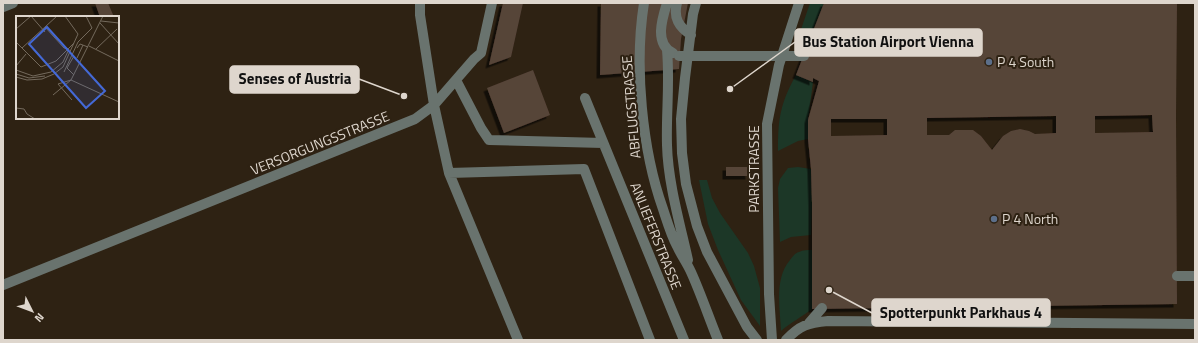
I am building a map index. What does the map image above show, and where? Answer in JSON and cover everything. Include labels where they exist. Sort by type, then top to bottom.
[{"type":"street","points":[[3,7],[13,3]]},
{"type":"street","points":[[420,3],[420,15],[434,105],[450,173],[518,340]]},
{"type":"street","name":"VERSORGUNGSSTRASSE","points":[[3,285],[415,119],[434,105],[481,54],[492,3]]},
{"type":"street","name":"ABFLUGSTRASSE","points":[[644,3],[640,44],[640,68],[645,137],[652,174],[662,208],[676,245],[691,272],[718,340]]},
{"type":"street","points":[[667,3],[661,34],[662,42],[667,50],[668,66],[667,147],[677,211],[691,272]]},
{"type":"street","points":[[677,3],[677,22],[691,35]]},
{"type":"street","points":[[696,3],[693,14],[681,119],[682,153],[686,184],[697,226],[707,252],[747,327],[757,340]]},
{"type":"street","name":"PARKSTRASSE","points":[[772,340],[769,294],[767,124],[779,65],[799,3]]},
{"type":"street","points":[[667,50],[679,56],[804,56]]},
{"type":"street","points":[[456,80],[481,128],[489,140],[603,144]]},
{"type":"street","name":"ANLIEFERSTRASSE","points":[[585,98],[684,340]]},
{"type":"street","points":[[450,173],[584,169],[650,340]]},
{"type":"street","points":[[1177,276],[1195,276]]},
{"type":"street","points":[[786,340],[793,332],[809,323],[822,308]]},
{"type":"street","points":[[809,323],[828,320],[1195,324]]},
{"type":"green space","points":[[810,3],[824,3],[806,48],[795,47]]},
{"type":"green space","points":[[796,75],[813,82],[808,120],[808,139],[798,141],[778,151],[779,121],[783,103]]},
{"type":"green space","points":[[798,167],[811,169],[811,235],[791,237],[780,242],[778,188],[780,179],[788,168]]},
{"type":"green space","points":[[699,180],[707,180],[712,198],[720,213],[748,253],[754,266],[760,288],[760,326],[741,300],[708,224]]},
{"type":"green space","points":[[812,250],[812,309],[781,331],[779,294],[785,268],[795,254],[802,251]]},
{"type":"building","points":[[95,3],[108,3],[114,16],[100,16]]},
{"type":"building","points":[[503,3],[523,3],[511,57],[489,65]]},
{"type":"building","points":[[601,3],[688,3],[681,39],[679,69],[600,75]]},
{"type":"building","name":"P 4 North","points":[[824,3],[1177,3],[1177,304],[812,309],[812,203],[808,120],[819,81],[813,78],[813,82],[796,75]],"holes":[[[1152,115],[1153,132],[1095,133],[1095,116]],[[1056,116],[1056,133],[1035,134],[1020,129],[1011,131],[1003,136],[992,150],[981,136],[973,130],[955,130],[949,135],[927,135],[927,118]],[[831,119],[887,119],[887,135],[831,136]]]},
{"type":"building","points":[[533,70],[550,115],[504,133],[487,88]]},
{"type":"building","points":[[726,167],[748,167],[749,176],[726,176]]},
{"type":"place","name":"P 4 South","points":[[989,62]]},
{"type":"place","name":"Bus Station Airport Vienna","points":[[730,89]]},
{"type":"place","name":"Senses of Austria","points":[[404,96]]},
{"type":"place","name":"P 4 North","points":[[994,219]]},
{"type":"place","name":"Spotterpunkt Parkhaus 4","points":[[829,290]]}]
